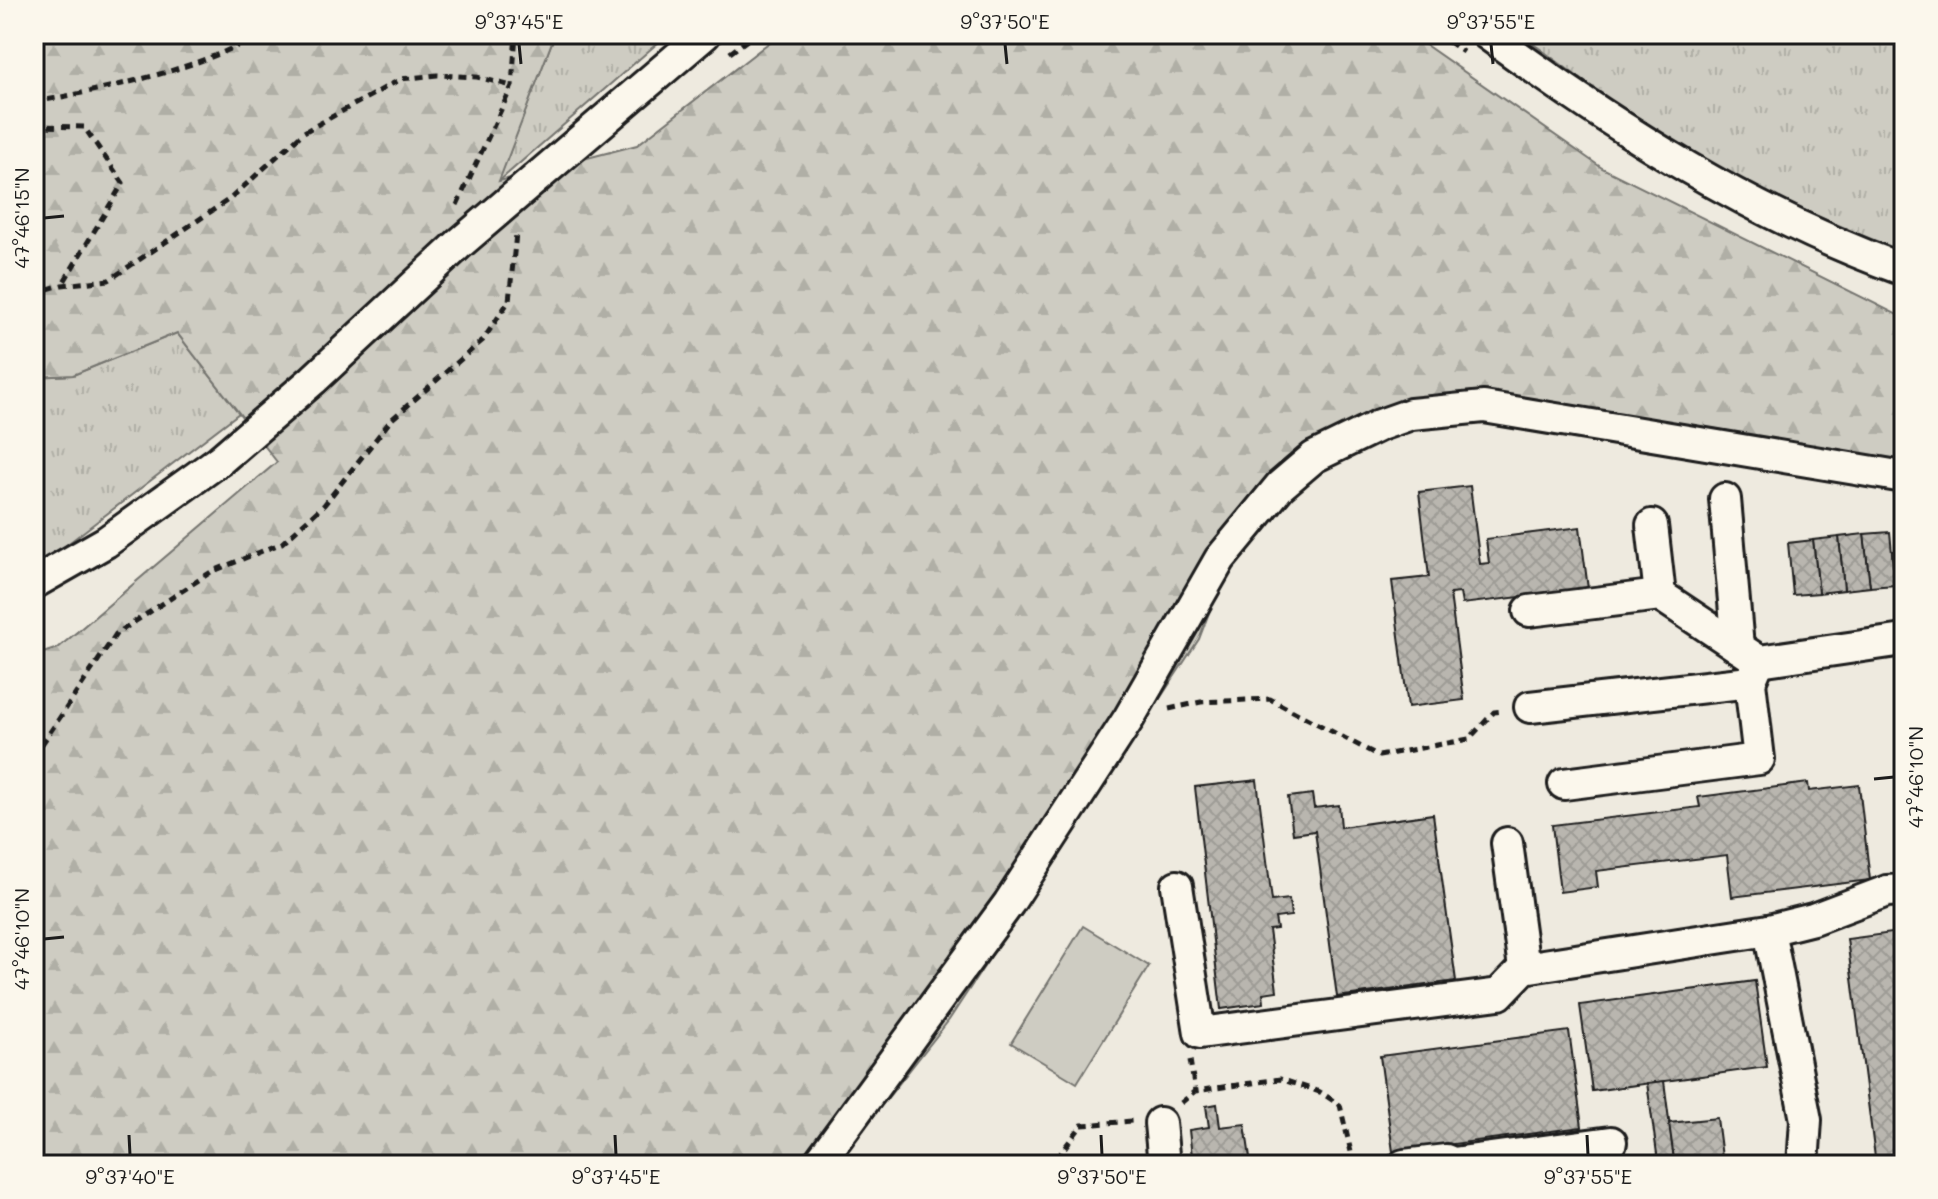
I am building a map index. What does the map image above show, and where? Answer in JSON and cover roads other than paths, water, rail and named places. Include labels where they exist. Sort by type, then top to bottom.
[{"type":"street","points":[[34,583],[106,542],[220,460],[313,380],[459,244],[705,34]]},
{"type":"street","points":[[1487,34],[1659,153],[1779,217],[1904,270]]},
{"type":"street","points":[[817,1165],[1009,903],[1129,718],[1220,559],[1280,486],[1314,457],[1380,425],[1411,414],[1484,407],[1904,477]]},
{"type":"street","points":[[1564,784],[1759,759],[1749,663],[1725,499]]},
{"type":"street","points":[[1652,525],[1660,595]]},
{"type":"street","points":[[1529,611],[1660,595],[1749,663]]},
{"type":"street","points":[[1530,707],[1749,663],[1904,640]]},
{"type":"street","points":[[1507,843],[1524,968]]},
{"type":"street","points":[[1177,886],[1200,1033],[1499,994],[1524,968],[1769,930],[1813,919],[1887,891],[1904,890]]},
{"type":"street","points":[[1769,930],[1806,1120],[1803,1165]]},
{"type":"street","points":[[1160,1123],[1164,1165]]},
{"type":"street","points":[[1404,1165],[1446,1160],[1453,1163],[1611,1142]]}]
